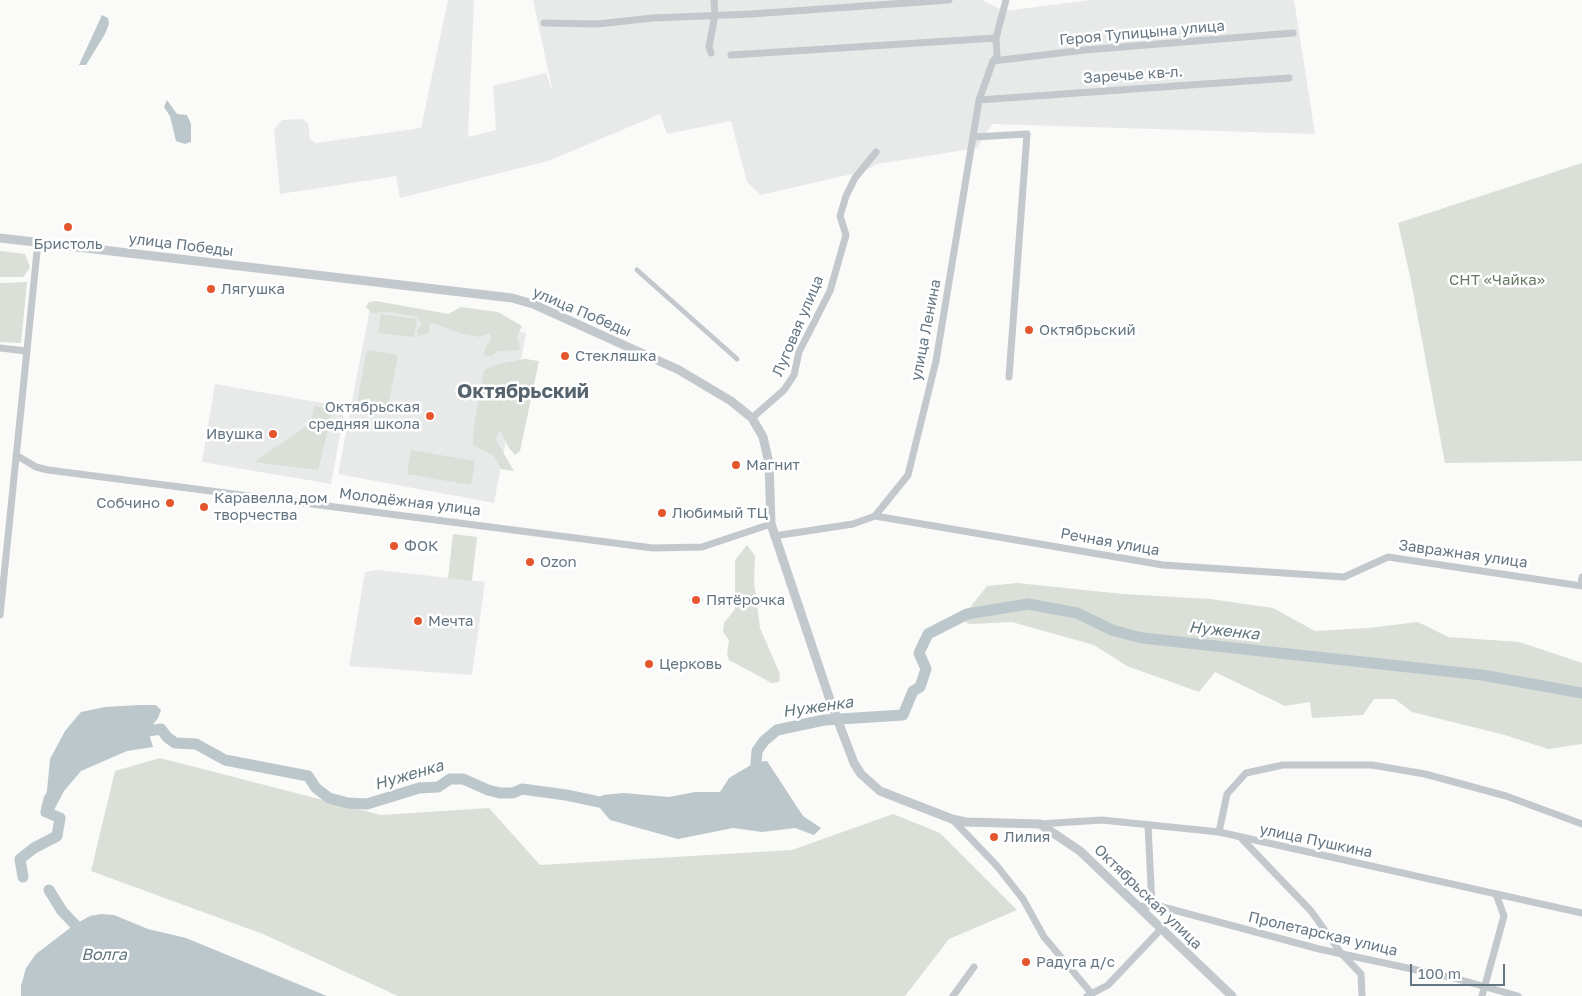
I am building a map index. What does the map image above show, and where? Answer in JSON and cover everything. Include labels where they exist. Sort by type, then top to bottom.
[{"type":"street","points":[[711,53],[709,47],[715,15],[714,0]]},
{"type":"street","points":[[544,23],[597,24],[653,18],[949,0]]},
{"type":"street","name":"улица Ленина","points":[[875,516],[908,475],[936,361],[980,100],[997,52],[996,38],[1006,0]]},
{"type":"street","name":"Героя Тупицына улица","points":[[993,61],[1085,50],[1293,33]]},
{"type":"street","points":[[731,55],[996,38]]},
{"type":"street","name":"Заречье кв-л.","points":[[980,100],[1289,78]]},
{"type":"street","points":[[974,137],[1027,134],[1009,377]]},
{"type":"street","name":"Луговая улица","points":[[752,418],[784,390],[794,375],[799,352],[830,292],[846,235],[840,216],[846,196],[856,178],[876,152]]},
{"type":"street","name":"улица Победы","points":[[0,238],[512,298],[533,304],[679,370],[731,400],[752,418],[763,436],[767,450],[770,524],[842,732],[854,763],[870,784],[900,800],[952,819],[966,822],[1040,824]]},
{"type":"street","points":[[0,615],[38,242]]},
{"type":"street","points":[[637,270],[737,359]]},
{"type":"street","points":[[0,348],[26,351]]},
{"type":"street","name":"Молодёжная улица","points":[[16,455],[36,467],[48,470],[653,548],[702,547],[770,524]]},
{"type":"street","points":[[774,536],[853,524],[875,516]]},
{"type":"street","name":"Речная улица","points":[[875,516],[1163,565],[1344,577]]},
{"type":"street","name":"Завражная улица","points":[[1344,577],[1388,557],[1582,586]]},
{"type":"street","points":[[1582,577],[1582,586]]},
{"type":"street","points":[[1220,832],[1227,794],[1246,774],[1283,765],[1372,765],[1425,774],[1506,796],[1582,824]]},
{"type":"street","points":[[952,819],[997,866],[1023,899],[1044,937],[1090,995],[1108,985],[1162,928]]},
{"type":"street","name":"улица Пушкина","points":[[1040,824],[1102,820],[1220,832],[1242,839],[1582,914]]},
{"type":"street","name":"Октябрьская улица","points":[[1040,824],[1080,851],[1140,906],[1232,996]]},
{"type":"street","points":[[1148,825],[1152,906]]},
{"type":"street","points":[[1242,839],[1311,911],[1342,954],[1361,974],[1362,996]]},
{"type":"street","points":[[1482,996],[1504,916],[1496,894]]},
{"type":"street","name":"Пролетарская улица","points":[[1140,906],[1159,906],[1266,936],[1454,978],[1484,988],[1518,996]]},
{"type":"street","points":[[953,996],[974,967]]},
{"type":"shaded area","points":[[448,0],[474,0],[468,137],[496,130],[493,86],[546,73],[553,93],[533,0],[982,0],[1004,11],[1091,0],[1294,0],[1315,134],[992,124],[977,148],[877,164],[865,171],[761,195],[747,182],[731,121],[667,134],[660,114],[548,161],[400,198],[396,176],[280,194],[274,130],[282,120],[302,119],[308,123],[310,139],[316,143],[421,128]]},
{"type":"shaded area","name":"Октябрьская средняя школа","points":[[371,303],[526,333],[494,503],[338,474]]},
{"type":"shaded area","name":"Ивушка","points":[[215,384],[345,407],[331,484],[202,462]]},
{"type":"shaded area","name":"Мечта","points":[[377,570],[485,582],[472,675],[349,666],[365,572]]},
{"type":"green space","name":"СНТ «Чайка»","points":[[1582,163],[1582,461],[1445,463],[1410,276],[1398,223]]},
{"type":"green space","points":[[0,251],[25,254],[30,267],[23,277],[0,277]]},
{"type":"green space","points":[[27,282],[21,343],[0,342],[0,283]]},
{"type":"green space","points":[[376,301],[448,314],[461,307],[498,312],[522,326],[517,336],[520,350],[498,351],[492,356],[483,355],[491,339],[490,333],[480,337],[463,334],[436,324],[429,324],[429,332],[418,337],[417,330],[422,325],[418,317],[389,312],[372,313],[366,307],[369,302]]},
{"type":"green space","points":[[381,314],[417,319],[414,337],[378,333]]},
{"type":"green space","points":[[367,350],[398,355],[387,413],[356,407]]},
{"type":"green space","points":[[525,359],[539,361],[520,451],[515,455],[501,432],[498,432],[496,440],[514,471],[501,469],[494,456],[473,445],[474,426],[484,370],[498,364]]},
{"type":"green space","points":[[314,406],[333,409],[318,470],[254,462],[311,423]]},
{"type":"green space","points":[[411,450],[475,461],[471,485],[407,474]]},
{"type":"green space","points":[[453,534],[477,537],[472,581],[448,578]]},
{"type":"green space","points":[[747,545],[755,556],[754,582],[760,628],[780,674],[779,682],[771,683],[729,660],[727,654],[729,640],[723,632],[724,623],[735,609],[735,560]]},
{"type":"green space","points":[[1017,583],[1123,594],[1210,599],[1273,608],[1315,631],[1368,628],[1418,622],[1448,637],[1519,642],[1582,663],[1582,744],[1548,749],[1505,735],[1412,712],[1395,699],[1374,699],[1363,715],[1312,718],[1310,702],[1285,706],[1215,672],[1199,692],[1127,666],[1094,645],[1012,622],[970,624],[960,620],[987,586]]},
{"type":"green space","points":[[160,758],[381,815],[489,808],[540,865],[792,850],[893,814],[940,833],[1017,910],[949,939],[905,996],[398,996],[263,934],[91,871],[115,771]]},
{"type":"water","points":[[102,15],[108,18],[109,24],[105,34],[86,65],[79,65]]},
{"type":"water","points":[[167,100],[177,114],[187,115],[191,124],[191,142],[185,144],[176,141],[170,116],[164,107]]},
{"type":"water","points":[[156,705],[161,710],[158,718],[148,731],[153,747],[127,751],[81,771],[64,791],[54,810],[46,812],[41,808],[47,791],[50,759],[65,731],[81,712],[105,707]]},
{"type":"water","points":[[767,761],[803,816],[821,828],[814,835],[795,828],[762,832],[733,828],[678,839],[610,820],[594,801],[603,795],[624,793],[669,797],[695,792],[720,792],[729,778],[756,762]]},
{"type":"water","name":"Волга","points":[[101,914],[114,915],[148,929],[186,938],[327,996],[21,996],[21,986],[26,968],[36,954],[74,925],[90,916]]},
{"type":"waterway","name":"Нуженка","points":[[755,777],[757,751],[764,741],[777,730],[824,720],[903,715],[913,691],[920,687],[926,669],[919,653],[928,634],[967,614],[1028,604],[1077,613],[1112,630],[1142,638],[1482,675],[1582,693]]},
{"type":"waterway","name":"Нуженка","points":[[135,733],[161,729],[175,743],[196,744],[225,760],[308,776],[316,788],[329,798],[348,803],[367,804],[419,788],[438,787],[450,779],[463,779],[500,793],[513,793],[522,789],[566,795],[609,804]]},
{"type":"waterway","name":"Нуженка","points":[[23,877],[20,859],[34,848],[57,836],[60,818],[46,812],[49,799]]},
{"type":"waterway","name":"Нуженка","points":[[49,890],[62,911],[84,934]]},
{"type":"place","name":"Бристоль","points":[[68,227]]},
{"type":"place","name":"Лягушка","points":[[211,289]]},
{"type":"place","name":"Октябрьский","points":[[1029,330]]},
{"type":"place","name":"Стекляшка","points":[[565,356]]},
{"type":"place","name":"Октябрьская средняя школа","points":[[430,416]]},
{"type":"place","name":"Ивушка","points":[[273,434]]},
{"type":"place","name":"Магнит","points":[[736,465]]},
{"type":"place","name":"Собчино","points":[[170,503]]},
{"type":"place","name":"Каравелла,дом творчества","points":[[204,507]]},
{"type":"place","name":"Любимый ТЦ","points":[[662,513]]},
{"type":"place","name":"ФОК","points":[[394,546]]},
{"type":"place","name":"Ozon","points":[[530,562]]},
{"type":"place","name":"Пятёрочка","points":[[696,600]]},
{"type":"place","name":"Мечта","points":[[418,621]]},
{"type":"place","name":"Церковь","points":[[649,664]]},
{"type":"place","name":"Лилия","points":[[994,837]]},
{"type":"place","name":"Радуга д/с","points":[[1026,962]]},
{"type":"district","name":"Октябрьский","points":[[523,392]]}]
